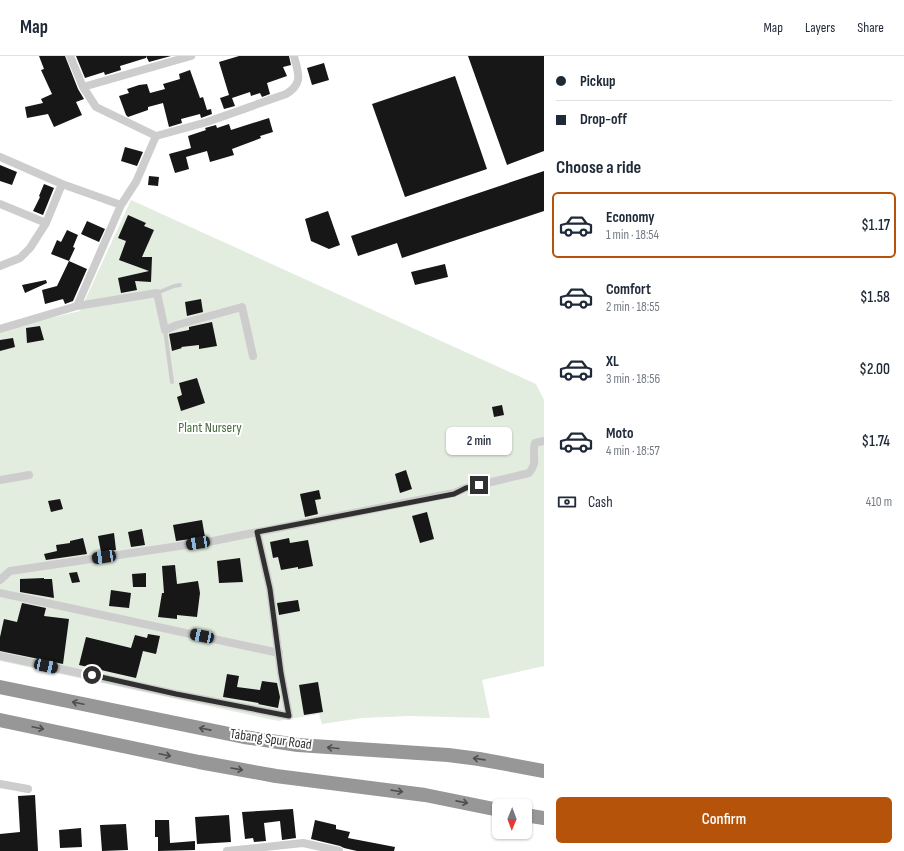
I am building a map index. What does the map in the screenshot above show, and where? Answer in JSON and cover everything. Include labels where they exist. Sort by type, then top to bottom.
[{"type":"highway","name":"Tabang Spur Road","points":[[0,687],[244,737],[298,745],[460,756],[544,771]]},
{"type":"highway","points":[[0,720],[199,762],[276,776],[424,795],[492,809]]},
{"type":"highway","points":[[532,816],[544,818]]},
{"type":"street","points":[[70,56],[83,87],[96,107],[156,136],[207,122],[286,94],[294,89],[300,78],[294,56]]},
{"type":"street","points":[[83,87],[191,56]]},
{"type":"street","points":[[76,306],[121,205],[136,182],[156,136]]},
{"type":"street","points":[[0,157],[62,184],[121,205]]},
{"type":"street","points":[[0,266],[20,258],[30,248],[46,223],[62,184]]},
{"type":"street","points":[[0,204],[46,223]]},
{"type":"street","points":[[0,329],[76,306],[157,293],[165,330],[177,325],[242,307],[253,356]]},
{"type":"street","points":[[0,580],[10,571],[213,541],[454,494],[466,488],[529,473],[534,468],[535,460],[533,450],[535,443],[544,441]]},
{"type":"street","points":[[0,480],[29,475]]},
{"type":"street","points":[[0,656],[176,694],[289,716],[281,673],[270,589],[257,532]]},
{"type":"street","points":[[0,593],[279,653]]},
{"type":"street","points":[[0,784],[28,789]]},
{"type":"street","points":[[303,842],[307,851]]},
{"type":"street","points":[[227,851],[303,842],[340,851]]},
{"type":"lane","points":[[157,293],[174,286],[180,286]]},
{"type":"lane","points":[[165,330],[172,382]]},
{"type":"green space","name":"Plant Nursery","points":[[131,200],[536,384],[544,400],[544,666],[482,680],[490,718],[408,716],[362,718],[322,724],[319,714],[278,721],[0,661],[0,330],[80,311]]},
{"type":"building","points":[[39,56],[65,56],[78,89],[84,99],[76,102],[82,115],[54,127],[48,114],[27,118],[25,107],[43,103],[41,99],[52,94],[41,70],[44,69]]},
{"type":"building","points":[[76,56],[146,56],[146,58],[120,66],[121,70],[105,75],[104,72],[85,78]]},
{"type":"building","points":[[146,56],[171,56],[149,62]]},
{"type":"building","points":[[239,56],[289,56],[291,65],[283,67],[287,76],[267,83],[270,94],[262,97],[260,93],[251,96],[250,92],[232,98],[235,106],[224,109],[220,98],[229,95],[219,62]]},
{"type":"building","points":[[468,56],[544,56],[544,151],[507,165]]},
{"type":"building","points":[[324,63],[329,80],[312,85],[307,68]]},
{"type":"building","points":[[190,70],[200,98],[203,97],[207,110],[211,109],[212,114],[201,118],[200,114],[181,119],[182,123],[169,127],[163,103],[148,107],[148,110],[128,117],[126,115],[119,96],[129,93],[127,89],[147,84],[150,93],[165,89],[163,84],[180,79],[179,74]]},
{"type":"building","points":[[455,76],[487,169],[405,197],[372,104]]},
{"type":"building","points":[[269,118],[273,132],[260,136],[261,138],[232,149],[234,155],[210,162],[207,151],[186,157],[189,169],[175,173],[169,154],[191,148],[188,136],[206,130],[205,128],[216,125],[217,128],[229,124],[231,130]]},
{"type":"building","points":[[125,147],[143,152],[137,166],[121,161]]},
{"type":"building","points":[[0,165],[17,172],[12,185],[0,181]]},
{"type":"building","points":[[544,171],[544,211],[402,258],[397,243],[358,256],[351,236]]},
{"type":"building","points":[[149,176],[159,177],[158,186],[148,185]]},
{"type":"building","points":[[44,184],[54,188],[43,215],[33,211],[40,197],[39,196]]},
{"type":"building","points":[[328,211],[340,245],[329,249],[311,241],[305,219]]},
{"type":"building","points":[[128,215],[146,223],[144,226],[154,230],[142,257],[152,257],[151,282],[135,281],[137,290],[121,293],[118,278],[149,271],[119,260],[126,241],[118,238]]},
{"type":"building","points":[[87,221],[105,229],[99,242],[81,234]]},
{"type":"building","points":[[67,230],[78,235],[73,247],[75,248],[69,261],[51,254],[57,240],[61,242]]},
{"type":"building","points":[[69,261],[87,269],[73,301],[65,304],[63,299],[45,304],[42,290],[57,286]]},
{"type":"building","points":[[445,264],[448,277],[415,285],[411,272]]},
{"type":"building","points":[[46,280],[47,283],[25,293],[22,285]]},
{"type":"building","points":[[201,299],[203,312],[187,316],[185,302]]},
{"type":"building","points":[[212,322],[217,346],[199,349],[199,345],[181,347],[182,348],[172,351],[169,334],[189,330],[189,327]]},
{"type":"building","points":[[40,326],[44,340],[27,343],[26,328]]},
{"type":"building","points":[[13,338],[15,347],[0,351],[0,340]]},
{"type":"building","points":[[197,378],[205,403],[181,411],[177,397],[182,395],[179,383]]},
{"type":"building","points":[[502,405],[504,415],[494,417],[492,407]]},
{"type":"building","points":[[406,470],[412,489],[400,493],[395,474]]},
{"type":"building","points":[[319,490],[321,499],[315,500],[318,514],[305,517],[300,494]]},
{"type":"building","points":[[60,499],[63,509],[51,512],[48,501]]},
{"type":"building","points":[[427,512],[434,539],[420,543],[412,516]]},
{"type":"building","points":[[202,520],[205,537],[176,541],[173,525]]},
{"type":"building","points":[[142,529],[145,545],[131,547],[128,532]]},
{"type":"building","points":[[114,533],[116,550],[101,552],[98,536]]},
{"type":"building","points":[[83,538],[87,554],[46,560],[44,554],[57,551],[56,545],[70,543],[70,541]]},
{"type":"building","points":[[289,538],[290,543],[308,540],[313,566],[281,570],[278,557],[273,558],[270,542]]},
{"type":"building","points":[[240,558],[243,582],[219,583],[217,561]]},
{"type":"building","points":[[175,565],[177,584],[198,581],[200,593],[197,617],[177,615],[177,619],[158,617],[162,593],[164,593],[162,566]]},
{"type":"building","points":[[77,572],[80,582],[72,583],[69,573]]},
{"type":"building","points":[[146,573],[146,587],[133,587],[132,574]]},
{"type":"building","points":[[20,579],[52,579],[54,598],[20,592]]},
{"type":"building","points":[[111,590],[131,593],[129,608],[109,606]]},
{"type":"building","points":[[298,600],[300,611],[279,615],[277,603]]},
{"type":"building","points":[[22,603],[46,608],[44,616],[69,619],[63,664],[0,651],[0,637],[4,619],[17,622]]},
{"type":"building","points":[[148,634],[160,636],[156,654],[143,651],[136,678],[79,665],[86,637],[131,648],[135,635],[147,638]]},
{"type":"building","points":[[227,674],[239,676],[237,687],[260,690],[262,681],[277,683],[280,697],[278,708],[223,697]]},
{"type":"building","points":[[318,682],[323,712],[304,715],[299,685]]},
{"type":"building","points":[[35,795],[38,851],[0,851],[0,834],[20,832],[18,796]]},
{"type":"building","points":[[293,809],[296,838],[282,840],[280,821],[264,823],[266,841],[254,842],[253,838],[245,839],[242,812]]},
{"type":"building","points":[[229,815],[231,842],[197,844],[195,817]]},
{"type":"building","points":[[155,820],[169,820],[170,843],[195,841],[195,850],[158,851],[158,837],[155,837]]},
{"type":"building","points":[[315,820],[336,825],[336,829],[350,832],[348,838],[395,847],[394,851],[357,851],[311,839]]},
{"type":"building","points":[[126,824],[128,850],[102,851],[100,825]]},
{"type":"building","points":[[81,828],[82,847],[60,848],[59,830]]},
{"type":"route","points":[[92,675],[176,694],[289,716],[281,673],[270,589],[257,532],[454,494],[466,488],[479,485]]}]
